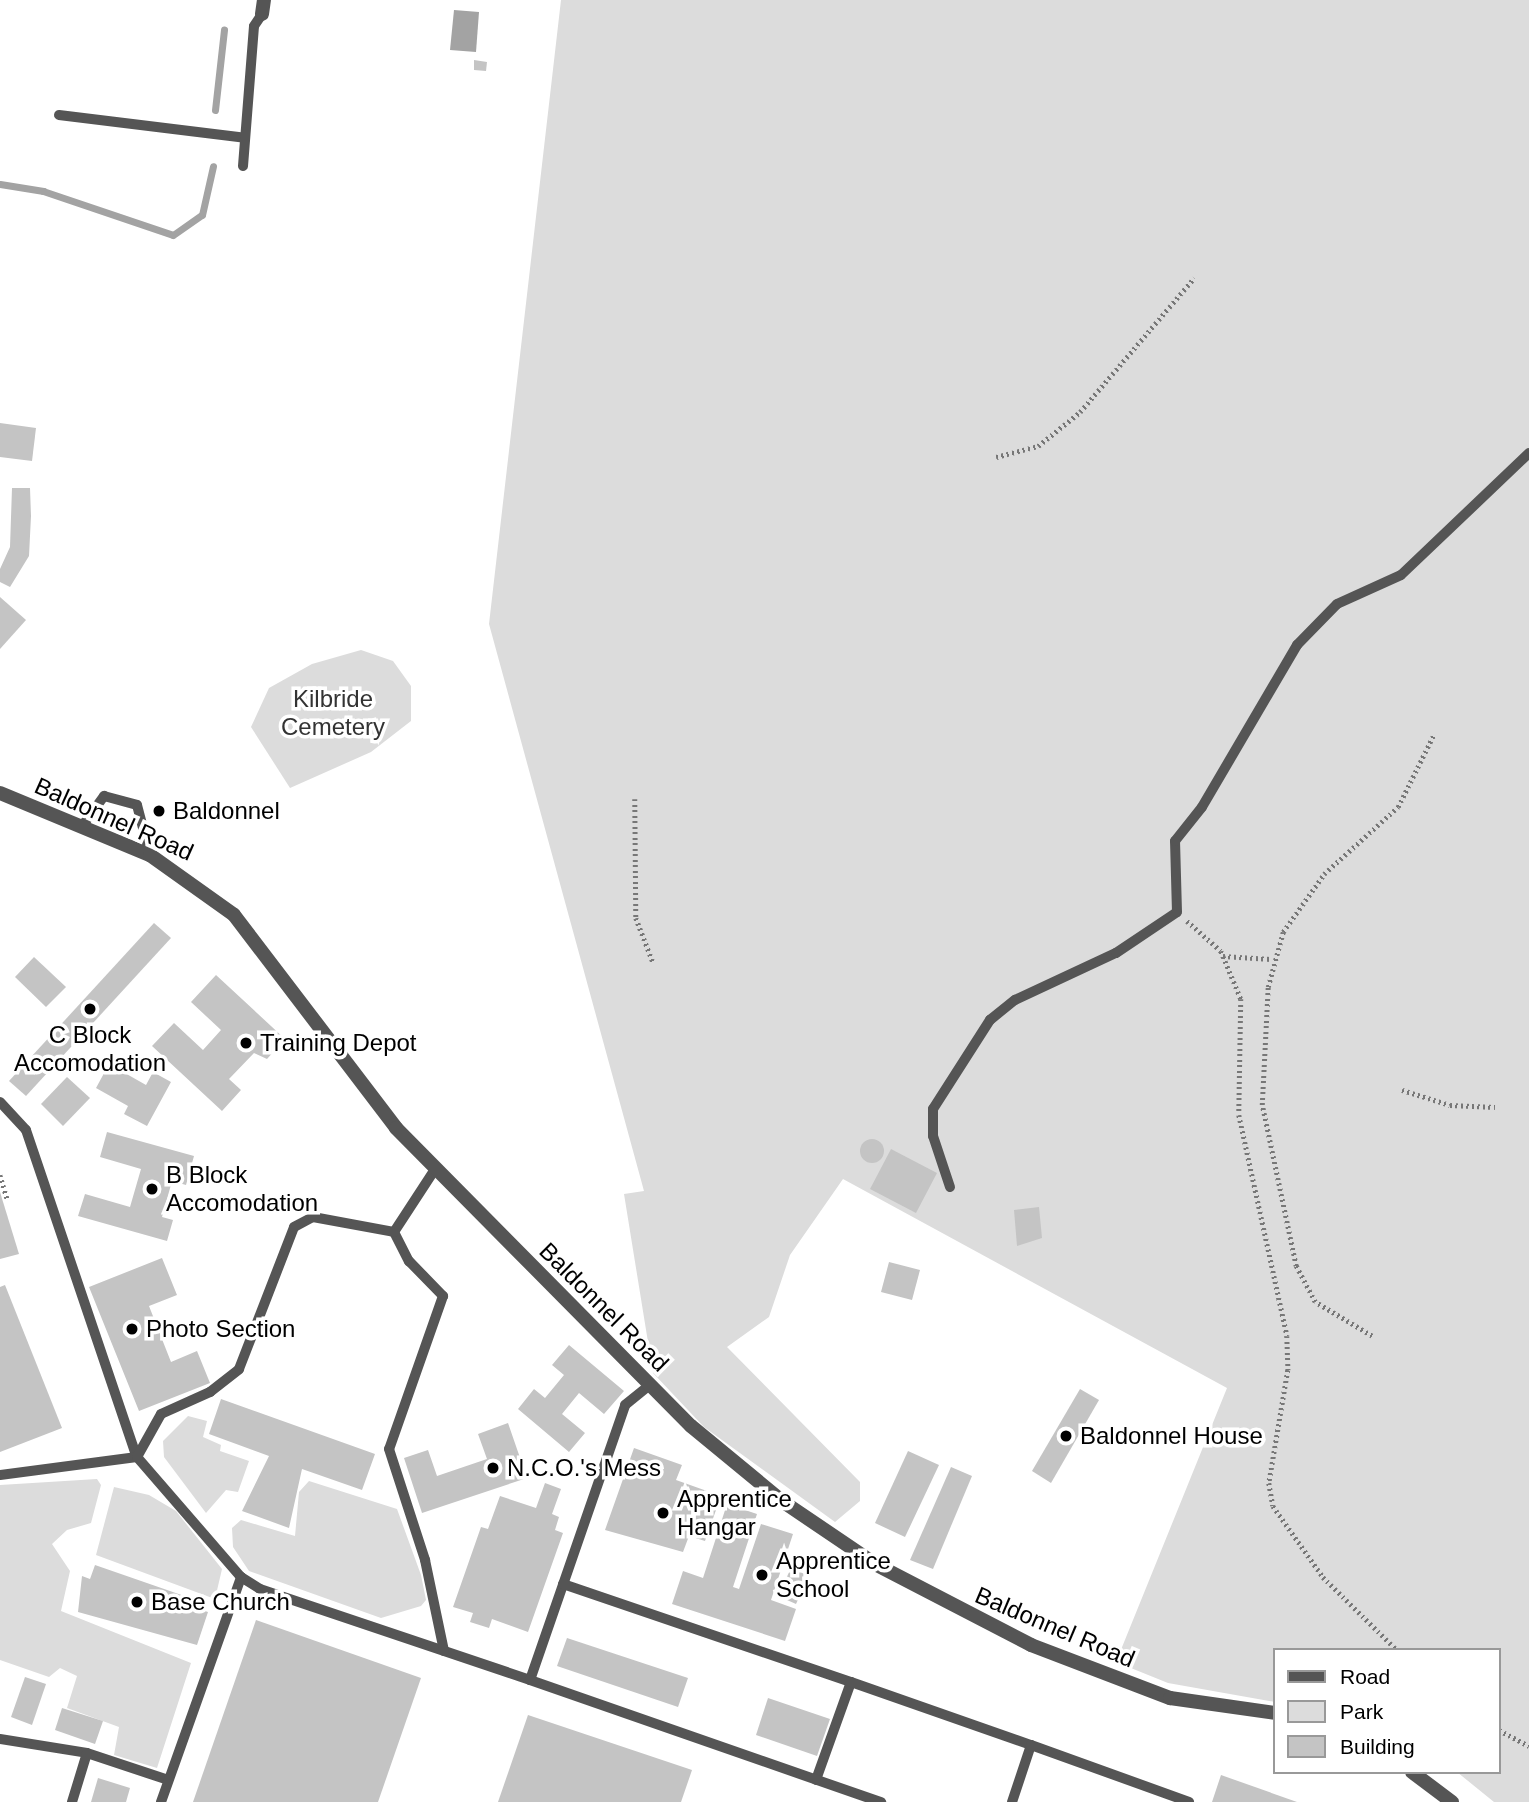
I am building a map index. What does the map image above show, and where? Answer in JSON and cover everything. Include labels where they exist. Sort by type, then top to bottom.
[{"type":"street","name":"Baldonnel Road","points":[[0,793],[83,825],[150,855],[234,915],[354,1076],[435,1169],[650,1385],[782,1501],[947,1605],[1114,1680],[1170,1698],[1274,1713]]},
{"type":"street","points":[[1415,1774],[1452,1802]]},
{"type":"lane","points":[[243,166],[254,26],[263,7]]},
{"type":"lane","points":[[59,115],[245,138]]},
{"type":"lane","points":[[950,1186],[933,1136],[933,1109],[990,1020],[1015,1000],[1116,953],[1177,912],[1175,841],[1202,807],[1297,645],[1338,604],[1401,575],[1529,453]]},
{"type":"lane","points":[[83,825],[104,796],[136,805],[150,855]]},
{"type":"lane","points":[[0,1102],[26,1130],[79,1301],[137,1457],[241,1577],[260,1589],[881,1802]]},
{"type":"lane","points":[[394,1233],[435,1169]]},
{"type":"lane","points":[[137,1457],[161,1414],[210,1391],[239,1369],[302,1219],[394,1233]]},
{"type":"lane","points":[[394,1233],[409,1261],[443,1296],[389,1449],[425,1560],[444,1651]]},
{"type":"lane","points":[[530,1680],[625,1405],[650,1385]]},
{"type":"lane","points":[[0,1475],[137,1457]]},
{"type":"lane","points":[[161,1802],[241,1577]]},
{"type":"lane","points":[[563,1584],[851,1682],[1189,1802]]},
{"type":"lane","points":[[817,1780],[851,1682]]},
{"type":"lane","points":[[0,1740],[87,1753],[168,1780]]},
{"type":"lane","points":[[1012,1802],[1031,1745]]},
{"type":"lane","points":[[72,1802],[87,1753]]},
{"type":"path","points":[[996,457],[1038,446],[1080,412],[1194,278]]},
{"type":"path","points":[[1372,1336],[1315,1302],[1296,1266],[1262,1105],[1271,959],[1324,874],[1398,807],[1434,734]]},
{"type":"path","points":[[635,799],[636,918],[653,962]]},
{"type":"path","points":[[1177,912],[1223,956],[1241,999],[1239,1115],[1287,1336],[1288,1370],[1269,1483],[1273,1506],[1323,1577],[1395,1648]]},
{"type":"path","points":[[1223,956],[1271,959]]},
{"type":"path","points":[[1402,1090],[1450,1105],[1494,1107]]},
{"type":"path","points":[[0,1175],[8,1201]]},
{"type":"path","points":[[1501,1731],[1529,1746]]},
{"type":"green space","points":[[561,0],[1529,0],[1529,1802],[1494,1802],[1459,1774],[1501,1774],[1501,1648],[1274,1648],[1274,1702],[1168,1683],[1116,1662],[1227,1388],[843,1179],[790,1255],[769,1317],[727,1347],[860,1482],[860,1501],[835,1522],[704,1427],[653,1373],[624,1194],[644,1191],[489,624]]},
{"type":"green space","name":"Kilbride Cemetery","points":[[361,650],[393,661],[411,686],[411,721],[371,752],[290,788],[251,727],[269,688],[312,664]]},
{"type":"green space","points":[[188,1416],[207,1421],[203,1437],[221,1445],[220,1451],[249,1461],[238,1492],[226,1490],[206,1513],[164,1457],[163,1441]]},
{"type":"green space","points":[[97,1479],[101,1485],[91,1523],[67,1530],[52,1544],[70,1571],[61,1611],[191,1663],[157,1768],[114,1755],[119,1727],[67,1708],[77,1676],[60,1668],[49,1677],[0,1660],[0,1485]]},
{"type":"green space","points":[[309,1481],[397,1509],[421,1575],[426,1600],[421,1606],[381,1618],[249,1571],[233,1547],[232,1528],[241,1520],[295,1536],[299,1492]]},
{"type":"green space","points":[[114,1487],[149,1495],[176,1511],[222,1569],[215,1599],[96,1555]]},
{"type":"shaded area","points":[[454,10],[479,12],[476,52],[450,50]]},
{"type":"building","points":[[474,60],[487,62],[486,71],[474,70]]},
{"type":"building","points":[[0,423],[36,428],[32,461],[0,457]]},
{"type":"building","points":[[12,488],[30,488],[31,516],[29,556],[10,587],[0,582],[0,569],[10,547]]},
{"type":"building","points":[[0,597],[26,620],[0,649]]},
{"type":"building","name":"C Block Accomodation","points":[[154,923],[171,938],[26,1096],[9,1081]]},
{"type":"building","points":[[34,957],[66,987],[46,1007],[15,977]]},
{"type":"building","name":"Training Depot","points":[[216,975],[285,1039],[267,1059],[254,1053],[229,1079],[241,1090],[222,1111],[152,1046],[174,1023],[203,1050],[221,1030],[191,1002]]},
{"type":"building","points":[[109,1064],[146,1085],[153,1072],[171,1082],[147,1126],[124,1114],[128,1106],[96,1088]]},
{"type":"building","points":[[67,1077],[90,1098],[63,1126],[41,1104]]},
{"type":"building","name":"B Block Accomodation","points":[[107,1132],[194,1156],[186,1185],[172,1181],[162,1217],[173,1220],[167,1241],[78,1216],[85,1194],[130,1207],[141,1169],[100,1157]]},
{"type":"building","points":[[872,1139],[880,1143],[884,1151],[880,1159],[872,1163],[864,1159],[860,1151],[864,1143]]},
{"type":"building","points":[[891,1149],[937,1173],[916,1213],[870,1189]]},
{"type":"building","points":[[0,1192],[19,1254],[0,1259]]},
{"type":"building","points":[[1039,1207],[1042,1238],[1017,1246],[1014,1210]]},
{"type":"building","name":"Photo Section","points":[[162,1258],[177,1295],[149,1306],[171,1362],[197,1351],[210,1383],[139,1411],[89,1287]]},
{"type":"building","points":[[889,1262],[920,1270],[912,1300],[881,1292]]},
{"type":"building","points":[[5,1285],[62,1428],[0,1452],[0,1287]]},
{"type":"building","points":[[569,1345],[624,1391],[604,1414],[579,1393],[562,1414],[585,1433],[569,1452],[518,1409],[534,1389],[545,1398],[564,1375],[552,1365]]},
{"type":"building","name":"Baldonnel House","points":[[1080,1389],[1099,1400],[1051,1483],[1032,1471]]},
{"type":"building","points":[[221,1399],[375,1454],[362,1490],[302,1469],[289,1528],[242,1511],[269,1456],[209,1434]]},
{"type":"building","name":"N.C.O.'s Mess","points":[[508,1423],[527,1478],[422,1513],[404,1458],[428,1450],[437,1476],[487,1459],[478,1434]]},
{"type":"building","name":"Apprentice Hangar","points":[[634,1448],[682,1465],[676,1480],[721,1496],[705,1541],[689,1536],[683,1552],[605,1530]]},
{"type":"building","points":[[908,1451],[939,1465],[905,1537],[875,1523]]},
{"type":"building","points":[[951,1467],[972,1476],[933,1569],[910,1560]]},
{"type":"building","points":[[545,1483],[561,1489],[552,1514],[559,1517],[555,1530],[563,1533],[528,1632],[492,1619],[489,1628],[470,1622],[473,1613],[453,1607],[481,1527],[488,1529],[500,1496],[536,1508]]},
{"type":"building","name":"Apprentice School","points":[[727,1504],[757,1514],[733,1587],[739,1589],[761,1524],[793,1534],[771,1600],[796,1609],[785,1641],[672,1604],[683,1571],[703,1578]]},
{"type":"building","name":"Base Church","points":[[95,1565],[193,1599],[190,1606],[208,1612],[197,1645],[78,1612],[82,1576],[90,1579]]},
{"type":"building","points":[[791,1568],[809,1576],[796,1604],[778,1596]]},
{"type":"building","points":[[256,1620],[421,1678],[378,1802],[193,1802]]},
{"type":"building","points":[[567,1638],[688,1678],[678,1707],[557,1666]]},
{"type":"building","points":[[25,1677],[46,1684],[32,1725],[11,1717]]},
{"type":"building","points":[[768,1698],[830,1719],[817,1756],[756,1735]]},
{"type":"building","points":[[62,1708],[103,1721],[95,1744],[55,1730]]},
{"type":"building","points":[[528,1715],[692,1770],[681,1802],[498,1802]]},
{"type":"building","points":[[1221,1775],[1297,1802],[1212,1802]]},
{"type":"building","points":[[98,1778],[130,1788],[126,1802],[91,1802]]},
{"type":"waterway","points":[[215,110],[224,30]]},
{"type":"waterway","points":[[0,184],[43,191],[173,235],[202,215],[213,166]]},
{"type":"place","name":"Baldonnel","points":[[159,811]]},
{"type":"place","name":"C Block Accomodation","points":[[90,1009]]},
{"type":"place","name":"Training Depot","points":[[246,1043]]},
{"type":"place","name":"B Block Accomodation","points":[[152,1189]]},
{"type":"place","name":"Photo Section","points":[[132,1329]]},
{"type":"place","name":"Baldonnel House","points":[[1066,1436]]},
{"type":"place","name":"N.C.O.'s Mess","points":[[493,1468]]},
{"type":"place","name":"Apprentice Hangar","points":[[663,1513]]},
{"type":"place","name":"Apprentice School","points":[[762,1575]]},
{"type":"place","name":"Base Church","points":[[137,1602]]}]
